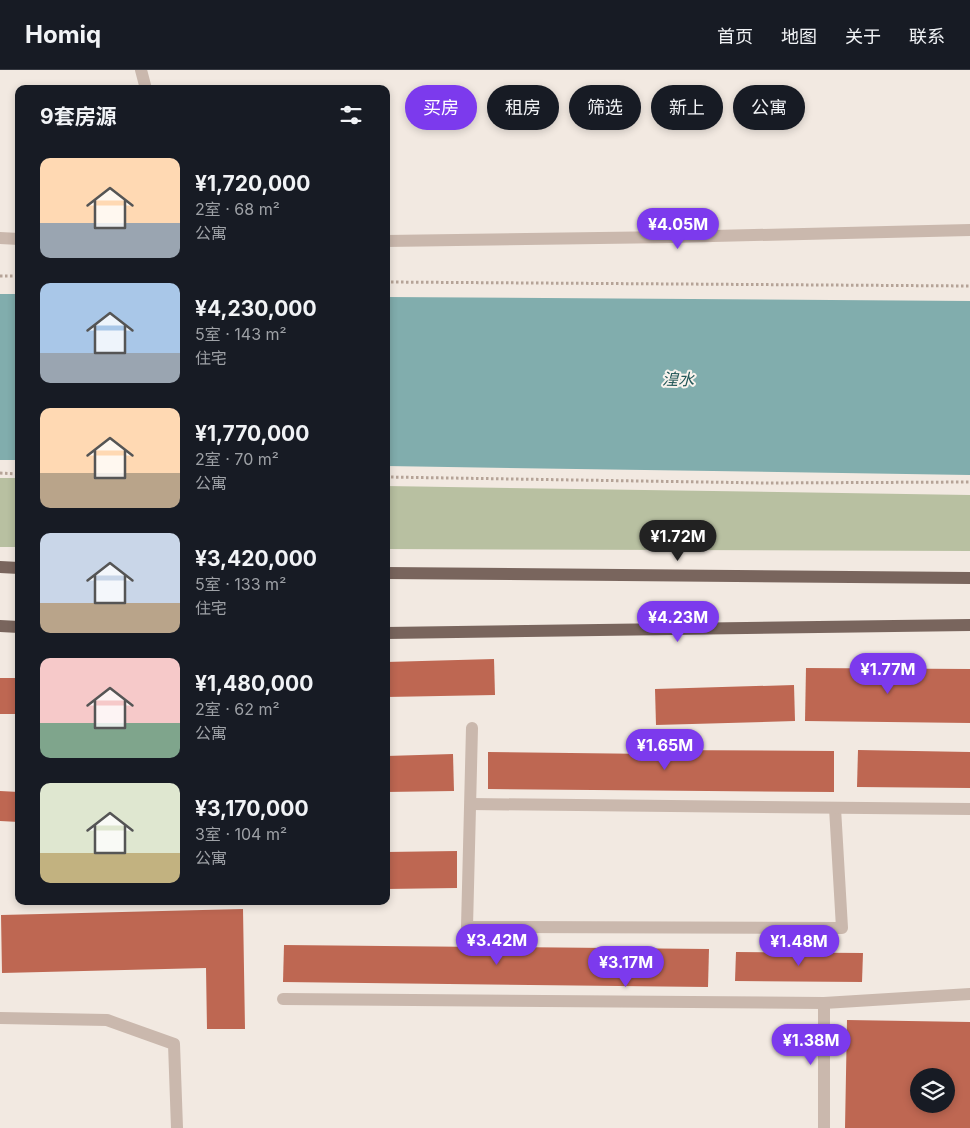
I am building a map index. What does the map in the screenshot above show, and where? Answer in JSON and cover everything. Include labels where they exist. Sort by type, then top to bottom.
[{"type":"main road","points":[[0,567],[15,568]]},
{"type":"main road","points":[[390,573],[970,578]]},
{"type":"main road","points":[[390,633],[970,625]]},
{"type":"main road","points":[[0,626],[15,627]]},
{"type":"street","points":[[141,70],[145,85]]},
{"type":"street","points":[[390,241],[970,230]]},
{"type":"street","points":[[0,238],[15,239]]},
{"type":"street","points":[[472,728],[467,927],[842,928],[835,808]]},
{"type":"street","points":[[470,804],[970,809]]},
{"type":"street","points":[[283,999],[824,1003],[970,994]]},
{"type":"street","points":[[824,1003],[824,1128]]},
{"type":"street","points":[[0,1018],[107,1020],[174,1044],[177,1128]]},
{"type":"path","points":[[0,276],[15,276]]},
{"type":"path","points":[[390,282],[970,286]]},
{"type":"path","points":[[0,473],[15,474]]},
{"type":"path","points":[[390,478],[970,482]]},
{"type":"green space","points":[[0,478],[15,478],[15,547],[0,547]]},
{"type":"green space","points":[[390,486],[970,495],[970,551],[390,549]]},
{"type":"water","points":[[0,294],[15,294],[15,460],[0,460]]},
{"type":"water","name":"湟水","points":[[390,297],[970,301],[970,475],[390,466]]},
{"type":"building","points":[[494,659],[495,695],[390,697],[390,662]]},
{"type":"building","points":[[806,668],[970,669],[970,723],[805,721]]},
{"type":"building","points":[[0,678],[15,678],[15,714],[0,714]]},
{"type":"building","points":[[794,685],[795,721],[656,725],[655,689]]},
{"type":"building","points":[[654,750],[834,751],[834,792],[488,789],[488,752],[654,754]]},
{"type":"building","points":[[858,750],[970,752],[970,788],[857,787]]},
{"type":"building","points":[[453,754],[454,791],[390,792],[390,756]]},
{"type":"building","points":[[0,791],[15,792],[15,822],[0,821]]},
{"type":"building","points":[[457,851],[457,888],[390,889],[390,852]]},
{"type":"building","points":[[243,909],[245,1029],[207,1029],[206,968],[2,973],[1,915]]},
{"type":"building","points":[[284,945],[709,949],[708,987],[283,982]]},
{"type":"building","points":[[736,952],[863,953],[862,982],[735,981]]},
{"type":"building","points":[[847,1020],[970,1022],[970,1128],[845,1128]]}]
